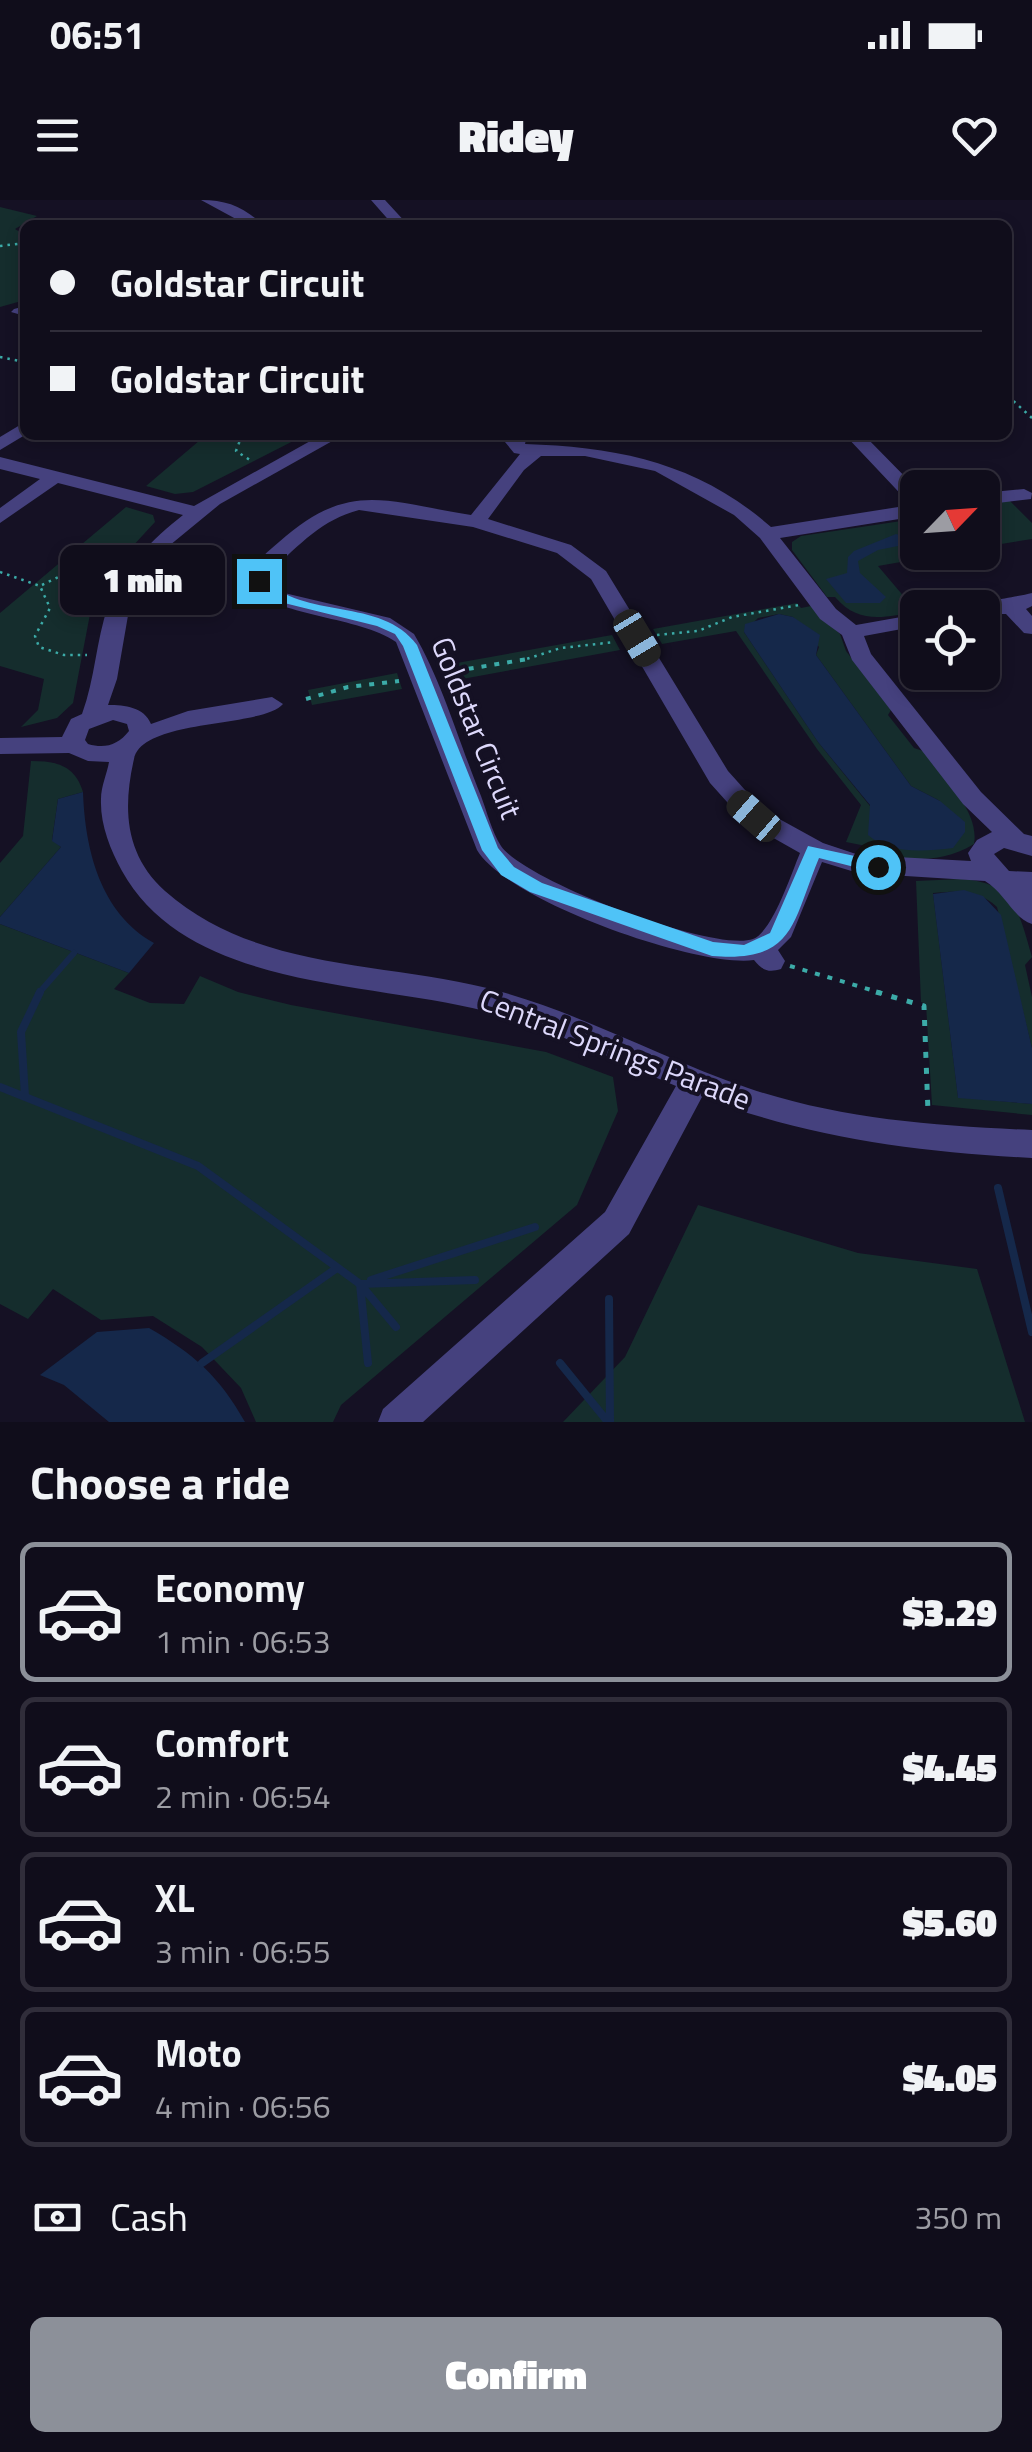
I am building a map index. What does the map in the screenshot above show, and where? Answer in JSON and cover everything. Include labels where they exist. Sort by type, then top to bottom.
[{"type":"street","points":[[208,200],[250,220]]},
{"type":"street","points":[[378,200],[396,220]]},
{"type":"street","points":[[84,736],[106,679],[113,625],[130,582],[156,546],[196,512],[325,440]]},
{"type":"street","points":[[859,440],[900,483]]},
{"type":"street","points":[[476,522],[533,446],[585,452],[668,470],[742,511],[767,534],[828,614],[852,632],[860,655],[972,798],[1032,914]]},
{"type":"street","points":[[0,463],[196,512]]},
{"type":"street","points":[[0,517],[54,476]]},
{"type":"street","points":[[1000,497],[1024,495]]},
{"type":"street","name":"Goldstar Circuit","points":[[766,954],[712,949],[536,887],[508,871],[490,850],[410,645],[400,632],[382,623],[273,596],[259,581],[262,568],[297,534],[342,508],[367,504],[476,522],[564,548],[594,569],[728,790],[773,830],[814,850],[878,867],[941,869],[1007,860]]},
{"type":"street","points":[[767,534],[900,513]]},
{"type":"street","points":[[1022,603],[1032,628]]},
{"type":"street","points":[[852,632],[900,623]]},
{"type":"street","points":[[106,679],[129,730]]},
{"type":"street","points":[[0,746],[129,730],[272,704]]},
{"type":"street","points":[[84,736],[129,730]]},
{"type":"street","name":"Central Springs Parade","points":[[114,788],[129,730]]},
{"type":"street","name":"Central Springs Parade","points":[[84,736],[114,788],[120,838],[139,879],[177,916],[228,947],[290,968],[378,977],[490,1000],[544,1016],[744,1100],[851,1129],[944,1140],[1032,1144]]},
{"type":"street","points":[[766,954],[814,850]]},
{"type":"street","points":[[396,1422],[617,1223],[695,1080]]},
{"type":"path","points":[[367,220],[384,218]]},
{"type":"path","points":[[1012,400],[1032,418]]},
{"type":"path","points":[[240,440],[236,451],[257,464]]},
{"type":"path","points":[[0,572],[40,586],[80,570],[102,553],[133,550]]},
{"type":"path","points":[[40,586],[50,608],[37,632],[36,644],[51,652],[87,655]]},
{"type":"path","points":[[648,636],[698,631],[732,618],[805,604]]},
{"type":"path","points":[[434,675],[507,665],[561,648],[626,640]]},
{"type":"path","points":[[306,699],[348,687],[410,679]]},
{"type":"path","points":[[766,954],[924,1006],[928,1117]]},
{"type":"green space","points":[[0,207],[37,216],[20,220],[15,229],[20,232],[20,301],[0,307]]},
{"type":"green space","points":[[200,440],[295,440],[193,492],[175,494],[146,486]]},
{"type":"green space","points":[[1009,500],[1032,523],[1032,539],[1000,544],[1000,501]]},
{"type":"green space","points":[[126,507],[153,515],[155,522],[119,561],[91,609],[73,703],[57,718],[21,727],[38,710],[44,679],[0,666],[0,613]]},
{"type":"green space","points":[[900,521],[900,562],[878,566],[900,592],[900,615],[863,615],[835,597],[827,597],[792,550],[792,542],[801,536]]},
{"type":"green space","points":[[797,603],[801,608],[811,606],[840,634],[846,651],[891,710],[888,715],[958,794],[971,819],[974,844],[941,857],[907,859],[882,858],[881,849],[846,842],[861,805],[817,749],[736,631],[662,644],[653,629]],"holes":[[[779,614],[793,617],[819,647],[816,655],[911,786],[940,801],[870,806],[818,742],[744,632],[758,618]]]},
{"type":"green space","points":[[612,635],[620,650],[446,682],[440,666]]},
{"type":"green space","points":[[397,673],[402,689],[312,705],[308,690]]},
{"type":"green space","points":[[31,761],[49,762],[70,770],[83,792],[58,799],[52,840],[61,847],[0,917],[0,863],[23,836]]},
{"type":"green space","points":[[961,879],[993,886],[1004,893],[1018,914],[1032,957],[1025,965],[1032,997],[1032,1048],[997,907],[975,894],[933,893],[958,1097],[1032,1104],[1032,1115],[932,1105],[926,1004],[921,1002],[916,881]]},
{"type":"green space","points":[[0,924],[129,973],[114,989],[150,1003],[184,1004],[200,976],[238,992],[291,1005],[546,1052],[613,1077],[618,1111],[577,1205],[341,1405],[333,1422],[256,1422],[241,1388],[202,1347],[153,1316],[101,1320],[53,1289],[28,1319],[0,1304]]},
{"type":"green space","points":[[698,1205],[858,1253],[977,1269],[1025,1422],[563,1422],[625,1357]]},
{"type":"water","points":[[900,535],[900,546],[878,550],[858,561],[860,573],[886,597],[880,603],[846,603],[826,579],[847,573],[848,557],[854,551]]},
{"type":"water","points":[[779,614],[793,617],[820,635],[816,655],[911,786],[940,801],[965,822],[965,832],[953,848],[898,849],[868,835],[870,805],[818,742],[744,632],[745,624]]},
{"type":"water","points":[[83,792],[87,835],[99,878],[120,915],[154,943],[129,973],[0,924],[0,917],[61,847],[52,841],[58,799]]},
{"type":"water","points":[[964,890],[983,896],[1001,915],[1032,1048],[1032,1104],[958,1098],[933,894]]},
{"type":"water","points":[[149,1328],[204,1368],[245,1422],[109,1422],[64,1385],[40,1375],[97,1332]]},
{"type":"waterway","points":[[38,994],[74,953]]},
{"type":"waterway","points":[[25,1096],[21,1032],[40,992]]},
{"type":"waterway","points":[[0,1087],[198,1166],[360,1284]]},
{"type":"waterway","points":[[998,1188],[1032,1332]]},
{"type":"waterway","points":[[371,1280],[535,1227]]},
{"type":"waterway","points":[[202,1363],[337,1268]]},
{"type":"waterway","points":[[360,1284],[475,1280]]},
{"type":"waterway","points":[[360,1284],[368,1363]]},
{"type":"waterway","points":[[361,1285],[396,1327]]},
{"type":"waterway","points":[[609,1299],[610,1422]]},
{"type":"waterway","points":[[560,1363],[608,1422]]},
{"type":"route","points":[[259,581],[267,594],[382,623],[400,632],[410,645],[490,850],[508,871],[536,887],[712,949],[744,952],[761,948],[777,937],[814,850],[878,867]]}]
